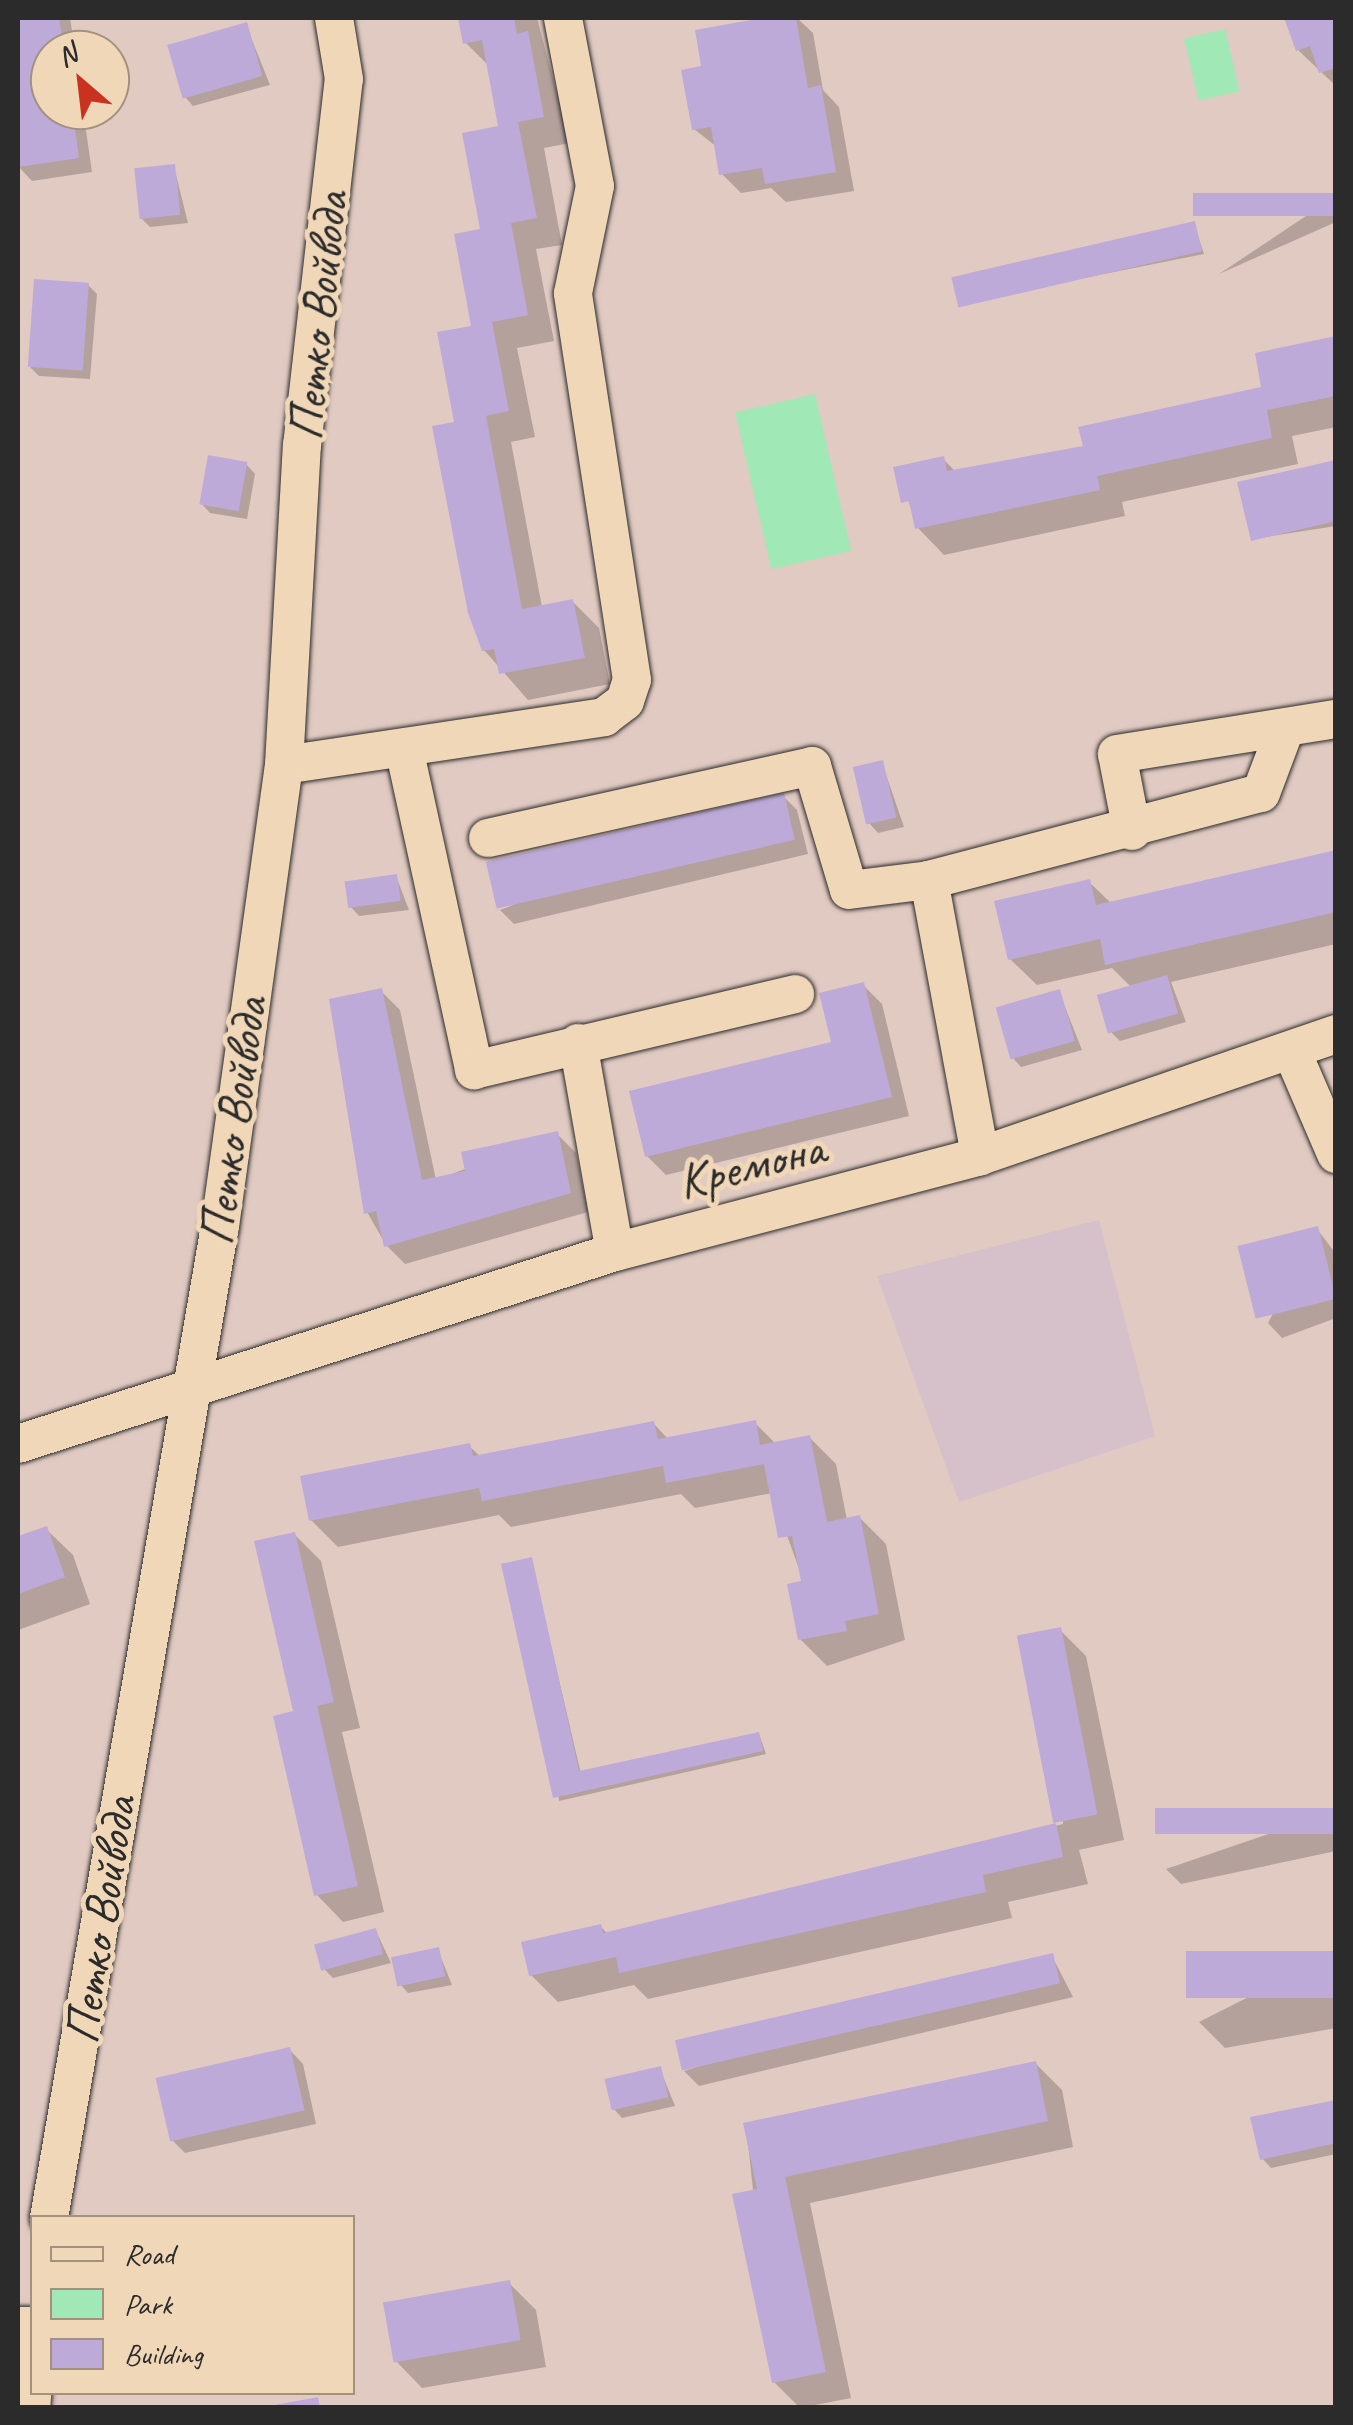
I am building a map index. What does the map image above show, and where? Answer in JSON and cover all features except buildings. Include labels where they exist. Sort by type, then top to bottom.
[{"type":"street","name":"Петко Войвода","points":[[50,2215],[188,1387],[220,1226],[284,766],[302,446],[344,79],[334,18]]},
{"type":"street","points":[[284,766],[604,717],[625,701],[632,680],[573,293],[595,186],[564,18]]},
{"type":"street","points":[[1132,831],[1117,754],[1336,719]]},
{"type":"street","points":[[488,838],[812,766],[849,890],[929,880],[1132,831],[1261,792],[1285,729]]},
{"type":"street","points":[[404,748],[474,1070],[795,994]]},
{"type":"street","points":[[929,880],[980,1156]]},
{"type":"street","name":"Кремона","points":[[18,1444],[615,1252],[980,1156],[1293,1054],[1336,1034]]},
{"type":"street","points":[[578,1043],[615,1252]]},
{"type":"street","points":[[1293,1054],[1336,1154]]},
{"type":"street","points":[[22,2408],[26,2325]]},
{"type":"shaded area","points":[[1099,1220],[1155,1436],[959,1502],[877,1276]]},
{"type":"green space","points":[[1225,29],[1239,91],[1198,101],[1184,38]]},
{"type":"green space","points":[[815,394],[851,551],[771,569],[735,412]]}]
